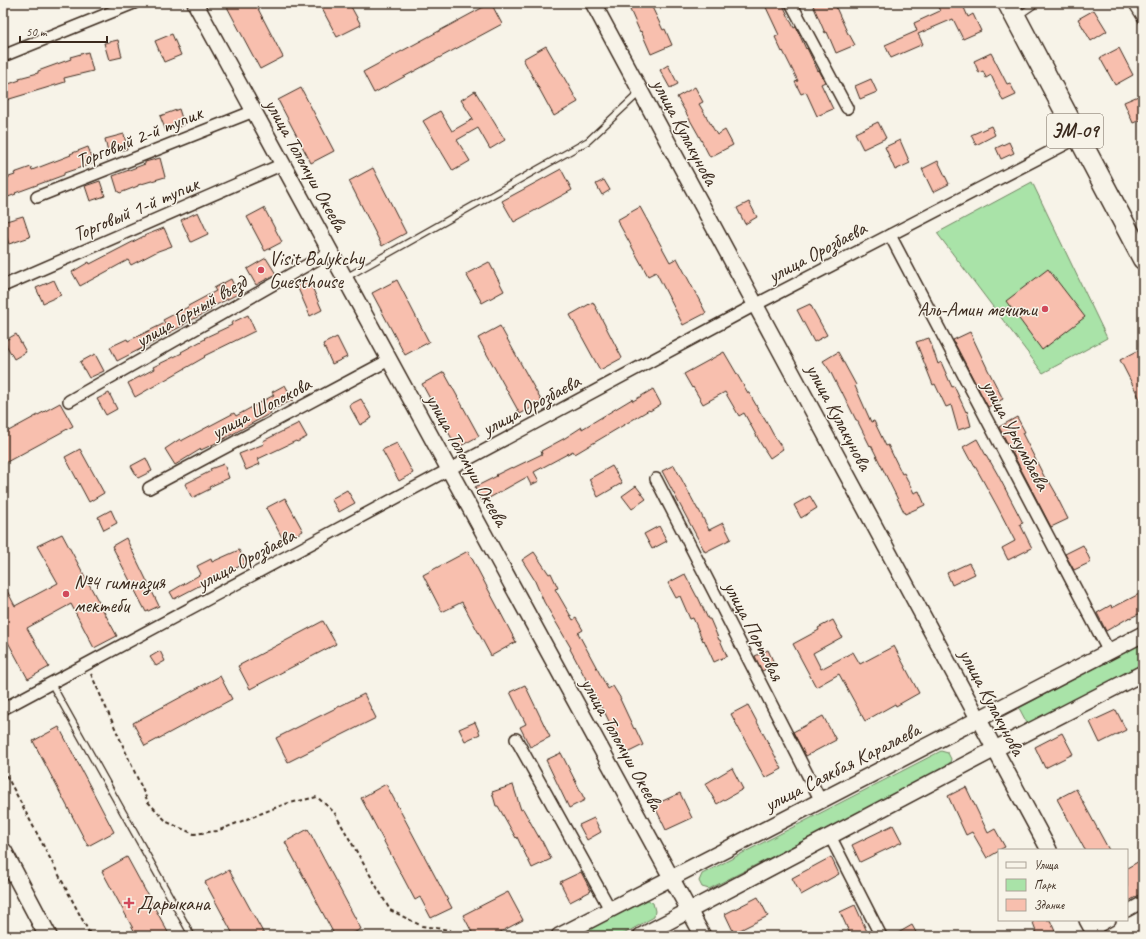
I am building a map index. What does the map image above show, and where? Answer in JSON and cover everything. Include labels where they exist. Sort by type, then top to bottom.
[{"type":"highway","name":"ЭМ-09","points":[[1012,10],[1079,138],[1140,247]]},
{"type":"main road","points":[[3,851],[8,874],[48,936]]},
{"type":"street","points":[[3,56],[134,3]]},
{"type":"street","name":"улица Толомуш Океева","points":[[195,3],[703,936]]},
{"type":"street","name":"улица Кулакунова","points":[[593,3],[1048,849]]},
{"type":"street","points":[[792,3],[847,108]]},
{"type":"street","name":"Торговый 2-й тупик","points":[[37,197],[254,111]]},
{"type":"street","name":"улица Орозбаева","points":[[3,709],[755,305],[1079,138]]},
{"type":"street","name":"Торговый 1-й тупик","points":[[3,286],[283,164]]},
{"type":"street","name":"улица Уркумбаева","points":[[890,235],[1109,652]]},
{"type":"street","name":"улица Горный въезд","points":[[69,401],[330,252]]},
{"type":"street","name":"улица Шопокова","points":[[149,488],[389,360]]},
{"type":"street","name":"улица Портовая","points":[[656,479],[821,801]]},
{"type":"street","name":"улица Саякбая Каралаева","points":[[559,936],[1143,634]]},
{"type":"street","points":[[641,936],[995,749],[1143,673]]},
{"type":"street","points":[[516,739],[610,909]]},
{"type":"street","points":[[830,836],[881,936]]},
{"type":"street","points":[[1128,910],[1143,902]]},
{"type":"street","points":[[1092,929],[1108,921]]},
{"type":"lane","points":[[1012,10],[1037,3]]},
{"type":"lane","points":[[1131,3],[1143,22]]},
{"type":"lane","points":[[344,278],[588,141],[640,92]]},
{"type":"lane","points":[[51,683],[192,936]]},
{"type":"path","points":[[86,664],[148,802],[167,822],[194,834],[217,831],[285,804],[317,797],[334,812],[390,910],[422,926],[450,930],[453,936]]},
{"type":"path","points":[[3,769],[91,936]]},
{"type":"green space","points":[[1032,182],[1107,338],[1043,373],[937,233]]},
{"type":"green space","points":[[1143,643],[1143,665],[1028,725],[1019,708]]},
{"type":"green space","points":[[941,751],[948,753],[951,759],[949,766],[709,889],[702,887],[699,881],[702,874]]},
{"type":"green space","points":[[648,900],[653,903],[655,911],[654,917],[620,936],[573,936]]},
{"type":"building","points":[[225,3],[255,3],[283,57],[260,69]]},
{"type":"building","points":[[319,3],[349,3],[361,25],[337,37]]},
{"type":"building","points":[[491,3],[502,24],[374,93],[363,72]]},
{"type":"building","points":[[627,3],[650,3],[663,30],[665,29],[672,45],[651,54]]},
{"type":"building","points":[[764,3],[782,3],[794,28],[796,27],[806,49],[807,48],[825,82],[821,84],[833,109],[817,116],[806,92],[801,94],[795,82],[798,81],[775,37],[779,35]]},
{"type":"building","points":[[812,3],[834,3],[848,34],[855,45],[836,53],[827,32],[825,33]]},
{"type":"building","points":[[936,3],[962,3],[968,17],[973,14],[981,31],[963,39],[953,19],[918,34],[923,44],[891,58],[885,45],[917,31],[914,23],[940,11]]},
{"type":"building","points":[[1094,10],[1107,31],[1091,41],[1078,19]]},
{"type":"building","points":[[172,34],[181,55],[164,62],[155,41]]},
{"type":"building","points":[[118,40],[122,57],[109,60],[104,43]]},
{"type":"building","points":[[546,46],[578,102],[554,116],[523,59]]},
{"type":"building","points":[[1119,48],[1133,75],[1115,85],[1100,58]]},
{"type":"building","points":[[88,52],[93,71],[64,78],[65,82],[3,101],[3,86],[20,80],[19,78],[38,73],[38,71],[71,59],[70,57]]},
{"type":"building","points":[[991,53],[1007,84],[1010,83],[1016,95],[1003,101],[991,75],[986,78],[983,71],[979,73],[974,61]]},
{"type":"building","points":[[668,65],[678,84],[670,88],[660,70]]},
{"type":"building","points":[[871,79],[877,92],[860,99],[855,86]]},
{"type":"building","points":[[695,87],[703,102],[699,104],[717,135],[725,130],[733,145],[710,157],[677,97]]},
{"type":"building","points":[[301,88],[334,151],[311,163],[278,100]]},
{"type":"building","points":[[475,91],[505,140],[490,149],[478,128],[457,140],[470,161],[453,171],[423,121],[440,111],[452,131],[473,119],[461,100]]},
{"type":"building","points":[[1143,94],[1143,119],[1133,123],[1124,102]]},
{"type":"building","points":[[179,109],[184,125],[166,131],[160,116]]},
{"type":"building","points":[[878,122],[886,138],[863,149],[855,133]]},
{"type":"building","points":[[991,126],[995,135],[976,145],[971,135]]},
{"type":"building","points":[[124,134],[127,149],[108,153],[105,139]]},
{"type":"building","points":[[900,140],[910,163],[895,170],[885,147]]},
{"type":"building","points":[[1009,142],[1014,153],[1001,159],[996,148]]},
{"type":"building","points":[[88,147],[94,163],[64,173],[64,175],[3,199],[3,179],[31,167],[32,170]]},
{"type":"building","points":[[160,158],[165,177],[138,185],[120,193],[118,192],[113,176],[145,164],[145,162]]},
{"type":"building","points":[[938,161],[949,184],[933,192],[922,169]]},
{"type":"building","points":[[373,168],[406,233],[382,246],[349,181]]},
{"type":"building","points":[[561,169],[572,190],[514,222],[502,201]]},
{"type":"building","points":[[604,180],[610,190],[602,195],[596,184]]},
{"type":"building","points":[[100,181],[105,196],[90,201],[85,186]]},
{"type":"building","points":[[749,202],[757,217],[745,224],[737,208]]},
{"type":"building","points":[[640,207],[670,262],[677,258],[706,313],[683,325],[656,272],[648,276],[617,220]]},
{"type":"building","points":[[264,208],[282,242],[265,251],[247,217]]},
{"type":"building","points":[[198,212],[208,234],[191,242],[181,220]]},
{"type":"building","points":[[23,216],[30,237],[9,244],[3,227],[3,222]]},
{"type":"building","points":[[164,228],[172,246],[158,251],[131,265],[128,260],[80,286],[72,272],[89,262],[90,264],[146,235]]},
{"type":"building","points":[[266,258],[276,274],[256,285],[247,269]]},
{"type":"building","points":[[489,262],[504,291],[482,303],[466,274]]},
{"type":"building","name":"Аль-Амин мечити","points":[[1048,269],[1085,317],[1042,350],[1006,301]]},
{"type":"building","points":[[231,279],[238,294],[210,308],[211,310],[159,338],[160,339],[117,361],[110,347],[127,339],[128,341],[165,323],[163,320],[216,291],[214,288]]},
{"type":"building","points":[[54,280],[61,295],[43,303],[36,288]]},
{"type":"building","points":[[309,280],[322,310],[310,316],[297,286]]},
{"type":"building","points":[[397,280],[429,342],[405,355],[372,293]]},
{"type":"building","points":[[593,302],[622,358],[600,370],[570,315]]},
{"type":"building","points":[[810,304],[827,335],[814,342],[797,310]]},
{"type":"building","points":[[248,315],[255,331],[204,356],[205,357],[135,397],[128,383],[154,369],[153,367],[182,353],[181,352],[205,339],[204,338],[232,325],[231,323]]},
{"type":"building","points":[[500,326],[542,402],[520,414],[478,338]]},
{"type":"building","points":[[970,332],[1003,399],[988,407],[953,340]]},
{"type":"building","points":[[16,334],[26,352],[14,359],[4,341]]},
{"type":"building","points":[[337,337],[347,357],[332,364],[323,344]]},
{"type":"building","points":[[929,338],[938,364],[941,362],[952,387],[954,386],[966,412],[967,411],[971,426],[958,430],[951,405],[946,407],[935,384],[933,385],[916,342]]},
{"type":"building","points":[[1143,348],[1143,405],[1120,360]]},
{"type":"building","points":[[724,352],[783,449],[770,458],[744,413],[739,416],[725,392],[703,404],[684,374]]},
{"type":"building","points":[[838,352],[856,385],[855,386],[871,422],[874,421],[902,474],[904,473],[914,493],[919,491],[925,505],[905,514],[871,445],[870,446],[842,392],[841,393],[823,361]]},
{"type":"building","points":[[95,354],[104,371],[89,378],[80,362]]},
{"type":"building","points":[[444,372],[479,436],[457,448],[422,384]]},
{"type":"building","points":[[285,385],[293,400],[270,411],[271,413],[218,442],[201,449],[175,465],[165,449],[180,439],[181,441],[234,413],[236,416],[274,395],[272,392]]},
{"type":"building","points":[[653,389],[661,404],[575,454],[573,451],[534,472],[539,481],[531,485],[527,477],[482,502],[475,487],[512,467],[513,468],[542,454],[541,451],[582,427],[582,429],[632,399],[633,401]]},
{"type":"building","points":[[109,393],[117,409],[106,415],[97,399]]},
{"type":"building","points":[[361,399],[372,418],[360,425],[349,405]]},
{"type":"building","points":[[60,403],[73,426],[3,464],[3,434]]},
{"type":"building","points":[[1017,417],[1025,432],[1022,433],[1047,482],[1049,481],[1057,495],[1068,519],[1051,527],[999,427]]},
{"type":"building","points":[[299,423],[307,437],[258,459],[260,464],[246,470],[239,454],[264,444],[263,441]]},
{"type":"building","points":[[977,439],[1023,523],[1020,524],[1032,548],[1008,560],[1002,548],[1015,541],[963,447]]},
{"type":"building","points":[[397,443],[413,473],[399,481],[382,450]]},
{"type":"building","points":[[80,449],[104,493],[89,502],[65,457]]},
{"type":"building","points":[[146,458],[152,471],[138,478],[131,466]]},
{"type":"building","points":[[224,464],[229,478],[209,487],[210,489],[192,498],[185,484],[211,471],[210,469]]},
{"type":"building","points":[[674,465],[709,530],[723,523],[731,539],[705,552],[662,471]]},
{"type":"building","points":[[612,466],[622,483],[598,497],[589,479]]},
{"type":"building","points":[[636,486],[646,499],[632,509],[622,496]]},
{"type":"building","points":[[347,490],[355,503],[339,512],[331,499]]},
{"type":"building","points":[[810,496],[817,508],[801,518],[794,505]]},
{"type":"building","points":[[285,498],[303,531],[284,541],[266,508]]},
{"type":"building","points":[[111,510],[117,523],[104,530],[98,517]]},
{"type":"building","points":[[659,526],[667,541],[652,549],[644,534]]},
{"type":"building","name":"№4 гимназия мектеби","points":[[62,534],[117,636],[94,648],[71,604],[27,628],[49,667],[28,679],[3,633],[3,583],[15,606],[58,583],[37,546]]},
{"type":"building","points":[[126,538],[159,606],[146,612],[112,546]]},
{"type":"building","points":[[1083,545],[1091,562],[1074,570],[1065,554]]},
{"type":"building","points":[[239,550],[246,563],[234,569],[233,568],[174,599],[170,592],[201,574],[197,566],[211,559],[212,562]]},
{"type":"building","points":[[468,551],[516,642],[491,656],[462,602],[442,612],[423,575]]},
{"type":"building","points":[[534,552],[549,574],[551,573],[558,588],[555,589],[573,620],[576,618],[583,630],[578,633],[608,689],[613,686],[621,699],[634,729],[635,728],[643,745],[625,754],[603,709],[570,649],[571,648],[544,602],[534,579],[522,560]]},
{"type":"building","points":[[969,563],[975,574],[952,585],[947,573]]},
{"type":"building","points":[[685,574],[708,619],[710,619],[727,656],[714,662],[693,618],[690,619],[680,596],[676,598],[668,583]]},
{"type":"building","points":[[1143,592],[1143,612],[1130,617],[1106,631],[1097,613],[1111,605],[1112,608]]},
{"type":"building","points":[[833,620],[842,637],[813,653],[821,669],[853,652],[860,664],[894,646],[919,693],[896,706],[895,704],[865,721],[839,674],[816,687],[793,644],[819,630],[818,628]]},
{"type":"building","points":[[323,621],[336,644],[250,689],[238,666]]},
{"type":"building","points":[[768,650],[775,665],[762,671],[755,656]]},
{"type":"building","points":[[160,651],[165,661],[156,666],[150,657]]},
{"type":"building","points":[[220,676],[232,699],[145,746],[133,723]]},
{"type":"building","points":[[525,685],[550,737],[530,747],[520,727],[526,724],[510,692]]},
{"type":"building","points":[[364,694],[376,718],[288,762],[276,738]]},
{"type":"building","points":[[748,705],[782,769],[765,778],[731,714]]},
{"type":"building","points":[[1116,710],[1126,730],[1100,743],[1090,722]]},
{"type":"building","points":[[823,716],[836,740],[806,756],[793,732]]},
{"type":"building","points":[[475,722],[480,734],[465,741],[459,729]]},
{"type":"building","points":[[59,727],[114,832],[88,846],[33,741]]},
{"type":"building","points":[[1062,733],[1073,754],[1045,768],[1035,747]]},
{"type":"building","points":[[561,753],[585,800],[569,808],[546,760]]},
{"type":"building","points":[[732,768],[743,789],[717,804],[705,784]]},
{"type":"building","points":[[386,784],[452,908],[431,918],[420,897],[415,900],[361,798]]},
{"type":"building","points":[[513,785],[521,810],[523,809],[551,859],[532,868],[517,837],[516,838],[498,806],[496,806],[492,792]]},
{"type":"building","points":[[966,787],[988,833],[995,829],[1005,847],[998,849],[998,852],[987,858],[972,832],[966,835],[948,796]]},
{"type":"building","points":[[1076,789],[1108,849],[1084,849],[1057,799]]},
{"type":"building","points":[[680,793],[692,818],[666,830],[654,805]]},
{"type":"building","points":[[594,818],[601,832],[587,840],[579,825]]},
{"type":"building","points":[[893,825],[902,842],[860,862],[852,845]]},
{"type":"building","points":[[308,829],[361,929],[348,936],[335,936],[285,842]]},
{"type":"building","points":[[127,857],[170,936],[137,936],[102,871]]},
{"type":"building","points":[[831,857],[839,874],[801,895],[792,878]]},
{"type":"building","points":[[1143,859],[1143,893],[1128,901],[1128,867]]},
{"type":"building","points":[[229,870],[265,936],[234,936],[205,882]]},
{"type":"building","points":[[581,872],[591,891],[570,902],[560,882]]},
{"type":"building","points":[[508,892],[523,920],[493,936],[474,936],[463,915]]},
{"type":"building","points":[[758,897],[768,916],[734,933],[725,914]]},
{"type":"building","points":[[855,905],[869,936],[851,936],[840,912]]},
{"type":"building","points":[[1032,921],[1050,921],[1057,936],[1038,936]]},
{"type":"building","points":[[912,925],[918,936],[893,936]]},
{"type":"place","name":"Visit Balykchy Guesthouse","points":[[261,270]]},
{"type":"place","name":"Аль-Амин мечити","points":[[1045,309]]},
{"type":"place","name":"№4 гимназия мектеби","points":[[66,594]]},
{"type":"place","name":"Дарыкана","points":[[129,903]]}]
